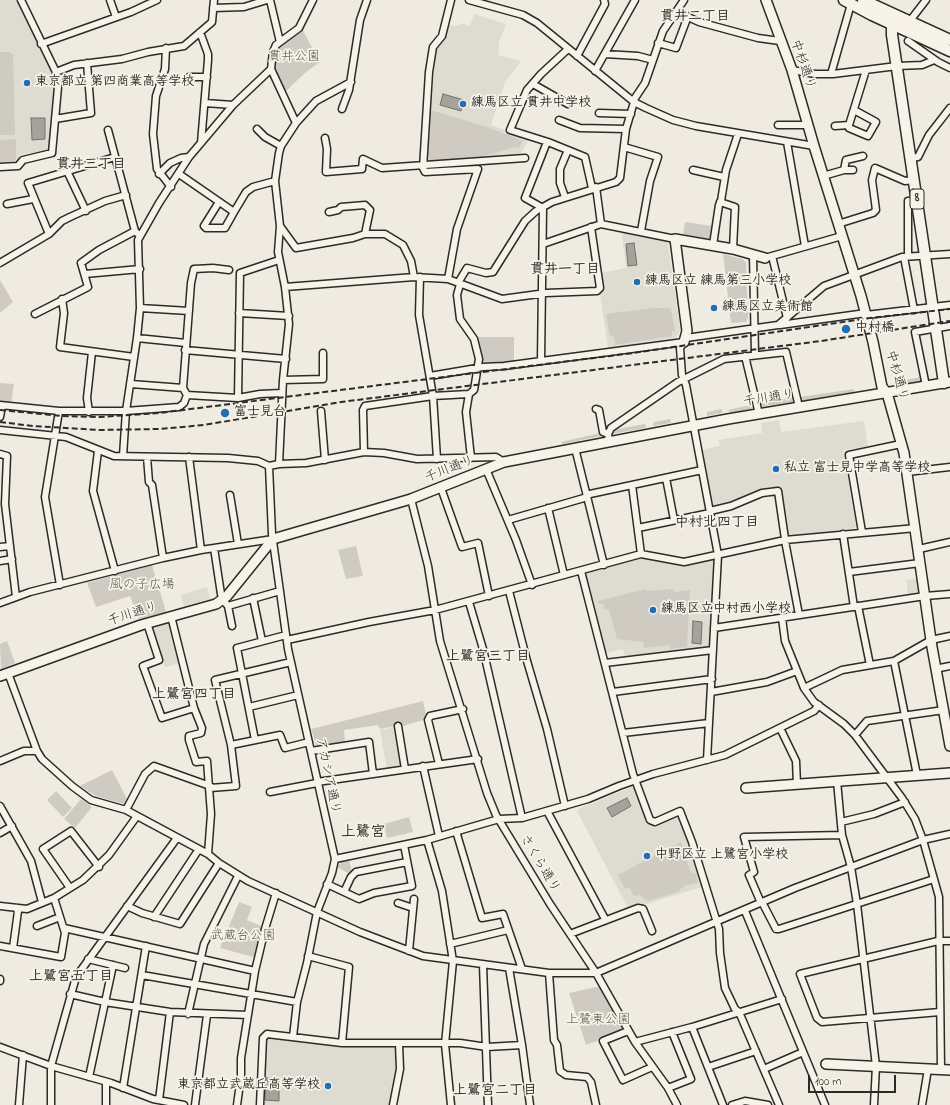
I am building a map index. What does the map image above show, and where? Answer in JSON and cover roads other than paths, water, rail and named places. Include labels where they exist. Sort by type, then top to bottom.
[{"type":"main road","name":"中杉通り","points":[[766,0],[792,70],[823,176],[855,276],[866,314],[882,387],[887,393],[901,444],[916,528],[935,669],[946,711],[950,746]]},
{"type":"main road","points":[[863,0],[893,20],[950,51]]},
{"type":"main road","points":[[848,2],[893,20],[909,22],[950,40]]},
{"type":"main road","name":"8","points":[[893,20],[897,66],[921,229],[933,308],[947,383]]},
{"type":"main road","points":[[685,340],[687,331],[675,239],[733,249],[768,257]]},
{"type":"main road","name":"千川通り","points":[[4,674],[147,623],[225,603],[273,540],[411,499],[504,462],[574,448],[608,438],[694,426],[798,407],[947,383]]},
{"type":"main road","points":[[746,788],[950,773]]},
{"type":"main road","points":[[826,1064],[945,1070]]},
{"type":"street","points":[[0,167],[18,166],[23,160],[52,153],[58,88],[56,72],[41,44],[21,0]]},
{"type":"street","points":[[110,0],[116,17]]},
{"type":"street","points":[[41,44],[116,17],[145,2],[157,0]]},
{"type":"street","points":[[56,72],[87,63],[184,46],[212,22],[214,0]]},
{"type":"street","points":[[213,8],[244,7],[269,0],[280,42]]},
{"type":"street","points":[[296,123],[271,69],[273,52],[276,45],[299,28],[313,0]]},
{"type":"street","points":[[342,109],[351,82],[360,20],[367,0]]},
{"type":"street","points":[[448,279],[455,236],[478,169],[425,172],[423,165],[429,72],[433,47],[442,36],[451,0]]},
{"type":"street","points":[[468,0],[523,15],[537,23],[568,50],[634,101],[646,108],[688,124],[738,134],[814,146]]},
{"type":"street","points":[[576,56],[605,4],[604,0]]},
{"type":"street","points":[[595,71],[635,0]]},
{"type":"street","points":[[364,452],[363,410],[365,406],[433,396],[469,394],[474,390],[479,359],[474,339],[460,319],[458,312],[457,294],[459,284],[467,268],[486,273],[493,272],[530,216],[552,202],[594,187],[616,182],[620,178],[626,129],[634,101],[645,83],[658,43],[667,24],[677,12],[684,0]]},
{"type":"street","points":[[909,22],[926,0]]},
{"type":"street","points":[[831,74],[848,2]]},
{"type":"street","points":[[677,12],[699,22],[758,38],[780,41]]},
{"type":"street","points":[[658,43],[676,48],[688,16]]},
{"type":"street","points":[[200,32],[208,54],[201,143]]},
{"type":"street","points":[[908,41],[934,60],[950,68]]},
{"type":"street","points":[[166,48],[165,69],[156,96],[153,129],[154,149],[159,174],[171,187]]},
{"type":"street","points":[[568,50],[541,74],[527,90],[510,130],[547,142],[585,157],[594,187],[601,224]]},
{"type":"street","points":[[605,54],[638,56],[653,60]]},
{"type":"street","points":[[792,70],[831,74],[897,66],[922,65],[934,60]]},
{"type":"street","points":[[55,119],[91,113],[87,63]]},
{"type":"street","points":[[123,456],[126,411],[131,384],[140,308],[138,243],[140,236],[189,157],[233,105],[271,69]]},
{"type":"street","points":[[849,125],[866,70]]},
{"type":"street","points":[[189,77],[207,77]]},
{"type":"street","points":[[279,464],[283,380],[289,335],[289,316],[279,260],[278,242],[280,226],[275,181],[281,146],[296,123],[316,101],[351,82]]},
{"type":"street","points":[[533,84],[568,104]]},
{"type":"street","points":[[205,103],[233,105]]},
{"type":"street","points":[[911,158],[918,156],[929,135],[950,108]]},
{"type":"street","points":[[849,125],[849,128],[868,136],[876,122],[854,110]]},
{"type":"street","points":[[598,113],[630,114]]},
{"type":"street","points":[[559,120],[580,128],[626,129]]},
{"type":"street","points":[[778,125],[808,125]]},
{"type":"street","points":[[835,126],[849,125]]},
{"type":"street","points":[[257,129],[265,137],[281,146]]},
{"type":"street","points":[[108,130],[135,231],[140,236]]},
{"type":"street","points":[[713,246],[718,205],[720,202],[724,177],[738,134]]},
{"type":"street","points":[[325,138],[327,149],[326,172],[362,169],[363,159],[382,168],[525,158]]},
{"type":"street","points":[[543,208],[524,198],[547,142]]},
{"type":"street","points":[[787,142],[805,246]]},
{"type":"street","points":[[624,147],[658,156],[650,180],[641,231]]},
{"type":"street","points":[[565,197],[560,183],[560,169],[568,150]]},
{"type":"street","points":[[844,170],[844,160],[863,156]]},
{"type":"street","points":[[49,234],[33,199],[28,183],[115,157]]},
{"type":"street","points":[[159,174],[170,163],[181,158],[189,157]]},
{"type":"street","points":[[838,224],[873,213],[876,210],[872,180],[875,168],[905,181],[914,180]]},
{"type":"street","points":[[693,170],[724,177]]},
{"type":"street","points":[[823,176],[844,170],[853,170]]},
{"type":"street","points":[[67,171],[86,211]]},
{"type":"street","points":[[179,174],[234,212]]},
{"type":"street","points":[[219,202],[204,226],[206,228],[225,228],[250,189],[269,181],[275,181]]},
{"type":"street","points":[[0,263],[49,234],[62,221],[105,201],[126,195]]},
{"type":"street","points":[[7,204],[33,199]]},
{"type":"street","points":[[914,310],[906,257],[908,201],[917,200]]},
{"type":"street","points":[[720,202],[735,207],[733,249]]},
{"type":"street","points":[[329,212],[338,210],[341,207],[365,205],[370,210],[365,234]]},
{"type":"street","points":[[542,360],[543,208]]},
{"type":"street","points":[[543,244],[601,224],[675,239]]},
{"type":"street","points":[[280,226],[296,248],[353,238],[365,234],[384,234],[403,245],[412,261],[417,277],[419,314],[433,396],[437,459]]},
{"type":"street","points":[[285,287],[417,277],[448,279],[502,298],[542,293],[597,291],[600,288],[591,227]]},
{"type":"street","points":[[908,231],[921,229]]},
{"type":"street","points":[[36,314],[88,287],[81,263],[100,250],[135,231]]},
{"type":"street","points":[[787,318],[768,257],[842,236]]},
{"type":"street","points":[[753,254],[755,355]]},
{"type":"street","points":[[778,325],[824,286],[906,257],[950,254]]},
{"type":"street","points":[[238,398],[240,354],[240,273],[279,260]]},
{"type":"street","points":[[187,395],[183,388],[185,350],[191,283],[194,269],[213,268],[229,270]]},
{"type":"street","points":[[85,274],[140,269]]},
{"type":"street","points":[[62,300],[64,313],[60,348],[134,357]]},
{"type":"street","points":[[430,376],[478,368],[685,340],[755,328],[950,305]]},
{"type":"street","points":[[140,308],[188,311]]},
{"type":"street","points":[[239,313],[289,316]]},
{"type":"street","points":[[926,386],[915,332],[950,326]]},
{"type":"street","points":[[137,338],[186,343]]},
{"type":"street","points":[[685,340],[680,348],[684,379],[718,555],[707,760]]},
{"type":"street","points":[[185,350],[286,359]]},
{"type":"street","points":[[89,412],[87,398],[92,352]]},
{"type":"street","points":[[608,438],[611,428],[684,379],[724,359],[786,352],[798,407]]},
{"type":"street","points":[[283,380],[323,379],[323,353]]},
{"type":"street","points":[[745,356],[759,414]]},
{"type":"street","points":[[131,384],[183,388]]},
{"type":"street","points":[[187,395],[238,398],[260,394],[282,393]]},
{"type":"street","points":[[469,394],[466,423],[471,458]]},
{"type":"street","points":[[0,417],[1,406],[89,412],[179,407],[184,403],[187,395]]},
{"type":"street","points":[[596,408],[599,410],[603,432],[608,438]]},
{"type":"street","points":[[59,411],[45,497],[60,585]]},
{"type":"street","points":[[321,411],[325,460]]},
{"type":"street","points":[[0,430],[55,435],[77,440],[98,451],[123,456],[189,457],[258,461],[269,466],[306,463],[364,452],[384,453],[417,459],[496,457],[504,462]]},
{"type":"street","points":[[862,532],[848,455],[901,444]]},
{"type":"street","points":[[574,448],[604,565]]},
{"type":"street","points":[[98,451],[93,491],[115,571]]},
{"type":"street","points":[[0,454],[7,456],[5,504],[16,597]]},
{"type":"street","points":[[147,457],[149,482],[152,485],[163,558]]},
{"type":"street","points":[[189,457],[190,476],[200,550]]},
{"type":"street","name":"アカシア通り","points":[[269,466],[273,540],[286,638],[335,859]]},
{"type":"street","points":[[907,472],[950,467]]},
{"type":"street","points":[[486,469],[508,520],[532,585]]},
{"type":"street","points":[[508,520],[586,496],[702,470]]},
{"type":"street","points":[[666,478],[674,520]]},
{"type":"street","points":[[632,485],[642,554]]},
{"type":"street","points":[[441,488],[462,547],[478,543],[489,596]]},
{"type":"street","points":[[638,528],[710,512],[731,506],[762,493],[778,490],[785,540],[799,615]]},
{"type":"street","points":[[230,495],[238,544]]},
{"type":"street","name":"さくら通り","points":[[411,499],[428,566],[444,654],[478,758],[487,793],[496,816],[596,973],[628,1031],[668,1088],[677,1105]]},
{"type":"street","points":[[548,508],[564,575]]},
{"type":"street","points":[[255,740],[237,648],[262,641],[286,638],[436,610],[642,554],[684,562],[785,540],[916,528]]},
{"type":"street","points":[[843,534],[856,606],[870,665]]},
{"type":"street","points":[[0,603],[16,597],[163,558],[200,550],[273,540]]},
{"type":"street","points":[[919,549],[950,542]]},
{"type":"street","points":[[0,547],[10,546]]},
{"type":"street","points":[[214,548],[225,603],[232,626]]},
{"type":"street","points":[[0,561],[12,559]]},
{"type":"street","points":[[849,572],[920,563]]},
{"type":"street","points":[[581,570],[636,779],[652,822],[680,811],[692,842],[717,922],[725,988],[732,1004],[739,1012],[779,1105]]},
{"type":"street","points":[[225,603],[280,591]]},
{"type":"street","points":[[508,591],[526,661],[547,729],[565,806]]},
{"type":"street","points":[[714,628],[925,596],[950,594]]},
{"type":"street","points":[[253,598],[262,641]]},
{"type":"street","points":[[469,602],[483,649],[522,818]]},
{"type":"street","points":[[170,616],[194,708],[202,728],[201,733],[189,736],[188,740],[196,762],[207,761],[211,814],[208,854]]},
{"type":"street","points":[[782,618],[785,641],[804,688],[814,702],[855,734],[905,802],[923,840],[939,897],[938,941],[940,1012],[945,1070]]},
{"type":"street","points":[[147,623],[159,660],[143,666],[162,718],[194,708]]},
{"type":"street","points":[[804,688],[842,670],[894,661],[931,640],[950,636]]},
{"type":"street","points":[[605,663],[713,650]]},
{"type":"street","points":[[894,661],[917,775]]},
{"type":"street","points":[[126,810],[145,774],[154,766],[210,787],[236,786],[231,745],[215,680],[291,662]]},
{"type":"street","points":[[935,669],[950,666]]},
{"type":"street","points":[[711,692],[767,682],[797,671]]},
{"type":"street","points":[[4,674],[37,751],[52,768],[91,800],[126,810],[208,854],[238,876],[360,932],[423,956],[549,973],[596,973],[851,867],[923,840],[950,834]]},
{"type":"street","points":[[613,692],[712,679]]},
{"type":"street","points":[[249,707],[298,695]]},
{"type":"street","points":[[293,1037],[297,1002],[317,912],[335,859],[427,840],[499,819],[522,818],[588,799],[636,779],[725,755],[814,711],[819,705]]},
{"type":"street","points":[[439,764],[428,720],[430,716],[463,710]]},
{"type":"street","points":[[855,734],[867,722],[905,715],[946,711]]},
{"type":"street","points":[[623,734],[709,723]]},
{"type":"street","points":[[398,726],[405,769]]},
{"type":"street","points":[[780,728],[796,761],[798,785]]},
{"type":"street","points":[[231,745],[280,735],[285,748],[309,742]]},
{"type":"street","points":[[311,750],[369,742],[373,774]]},
{"type":"street","points":[[0,761],[24,751],[37,751]]},
{"type":"street","points":[[270,792],[317,783],[478,758]]},
{"type":"street","points":[[423,766],[439,836]]},
{"type":"street","points":[[837,781],[842,835],[851,867],[864,958],[876,1066],[874,1105]]},
{"type":"street","points":[[841,822],[874,814],[905,802]]},
{"type":"street","points":[[0,806],[30,861],[42,902]]},
{"type":"street","points":[[547,811],[605,919]]},
{"type":"street","points":[[0,906],[26,909],[54,898],[83,880],[99,867],[109,856],[137,816]]},
{"type":"street","points":[[0,833],[12,826]]},
{"type":"street","points":[[70,888],[43,849],[71,831],[99,867]]},
{"type":"street","points":[[456,832],[482,918],[503,914],[522,969]]},
{"type":"street","points":[[842,835],[744,837],[754,872],[749,875],[776,929],[934,879]]},
{"type":"street","points":[[51,1105],[51,1066],[76,977],[177,838]]},
{"type":"street","points":[[427,840],[442,891],[453,961],[445,1044],[451,1105]]},
{"type":"street","points":[[327,884],[359,899],[363,899],[374,893],[412,886],[404,844]]},
{"type":"street","points":[[154,917],[199,849]]},
{"type":"street","points":[[344,892],[351,877],[356,872],[407,862]]},
{"type":"street","points":[[127,906],[154,917],[180,924],[219,863]]},
{"type":"street","points":[[188,1014],[204,944],[238,876]]},
{"type":"street","points":[[237,1105],[241,1076],[241,1058],[251,994],[265,929],[276,893]]},
{"type":"street","points":[[0,946],[61,957],[64,928],[54,898]]},
{"type":"street","points":[[409,951],[414,899]]},
{"type":"street","points":[[398,903],[413,908]]},
{"type":"street","points":[[13,948],[18,911],[16,908]]},
{"type":"street","points":[[570,934],[605,919],[638,908],[643,909],[652,931]]},
{"type":"street","points":[[746,911],[825,1105]]},
{"type":"street","points":[[37,926],[60,918]]},
{"type":"street","points":[[64,928],[256,971]]},
{"type":"street","points":[[450,944],[508,930]]},
{"type":"street","points":[[940,1012],[819,1021],[800,974],[938,941],[950,941]]},
{"type":"street","points":[[123,1088],[146,946]]},
{"type":"street","points":[[308,956],[349,967],[342,1043]]},
{"type":"street","points":[[88,959],[125,968]]},
{"type":"street","points":[[89,1077],[113,965]]},
{"type":"street","points":[[483,965],[488,1105]]},
{"type":"street","points":[[510,968],[530,1105]]},
{"type":"street","points":[[549,973],[554,1040],[557,1045],[560,1071],[566,1075],[587,1077],[591,1082],[596,1105]]},
{"type":"street","points":[[142,975],[297,1002]]},
{"type":"street","points":[[70,994],[105,1002],[170,1012],[188,1014],[248,1015]]},
{"type":"street","points":[[635,1042],[692,1027],[782,999]]},
{"type":"street","points":[[160,1100],[170,1012]]},
{"type":"street","points":[[195,1105],[207,1014]]},
{"type":"street","points":[[692,1027],[723,1105]]},
{"type":"street","points":[[628,1031],[603,1040],[623,1080],[652,1067]]},
{"type":"street","points":[[668,1088],[691,1079],[672,1032]]},
{"type":"street","points":[[260,1105],[263,1038],[267,1034],[342,1043],[460,1044],[486,1047],[522,1044]]},
{"type":"street","points":[[393,1105],[400,1068],[399,1044]]},
{"type":"street","points":[[0,1047],[51,1066],[160,1100],[167,1104],[184,1105]]},
{"type":"street","points":[[708,1067],[756,1051]]},
{"type":"street","points":[[764,1069],[803,1052]]},
{"type":"street","points":[[19,1105],[23,1056]]},
{"type":"street","points":[[922,1105],[928,1069]]},
{"type":"street","points":[[106,1082],[106,1105]]},
{"type":"street","points":[[732,1105],[745,1101],[768,1105]]},
{"type":"railway","points":[[0,410],[62,416],[100,417],[159,413],[633,353],[870,318],[950,309]]},
{"type":"railway","points":[[0,422],[33,426],[100,430],[160,429],[204,425],[341,402],[821,341],[950,321]]},
{"type":"place","name":"東京都立 第四商業高等学校","points":[[27,83]]},
{"type":"place","name":"練馬区立 貫井中学校","points":[[463,104]]},
{"type":"place","name":"練馬区立 練馬第三小学校","points":[[637,282]]},
{"type":"place","name":"練馬区立美術館","points":[[714,308]]},
{"type":"place","name":"中村橋","points":[[846,329]]},
{"type":"place","name":"富士見台","points":[[225,413]]},
{"type":"place","name":"私立 富士見中学高等学校","points":[[776,469]]},
{"type":"place","name":"練馬区立中村西小学校","points":[[653,610]]},
{"type":"place","name":"中野区立 上鷺宮小学校","points":[[647,856]]},
{"type":"place","name":"東京都立武蔵丘高等学校","points":[[328,1086]]},
{"type":"district","name":"貫井二丁目","points":[[695,18]]},
{"type":"district","name":"貫井三丁目","points":[[91,166]]},
{"type":"district","name":"貫井一丁目","points":[[565,271]]},
{"type":"district","name":"中村北四丁目","points":[[717,524]]},
{"type":"district","name":"上鷺宮三丁目","points":[[488,658]]},
{"type":"district","name":"上鷺宮四丁目","points":[[194,696]]},
{"type":"district","name":"上鷺宮","points":[[363,834]]},
{"type":"district","name":"上鷺宮五丁目","points":[[71,978]]},
{"type":"district","name":"上鷺宮二丁目","points":[[495,1092]]},
{"type":"park label","name":"貫井公園","points":[[294,58]]},
{"type":"park label","name":"風の子広場","points":[[142,586]]},
{"type":"park label","name":"武蔵台公園","points":[[243,937]]},
{"type":"park label","name":"上鷺東公園","points":[[598,1021]]}]
